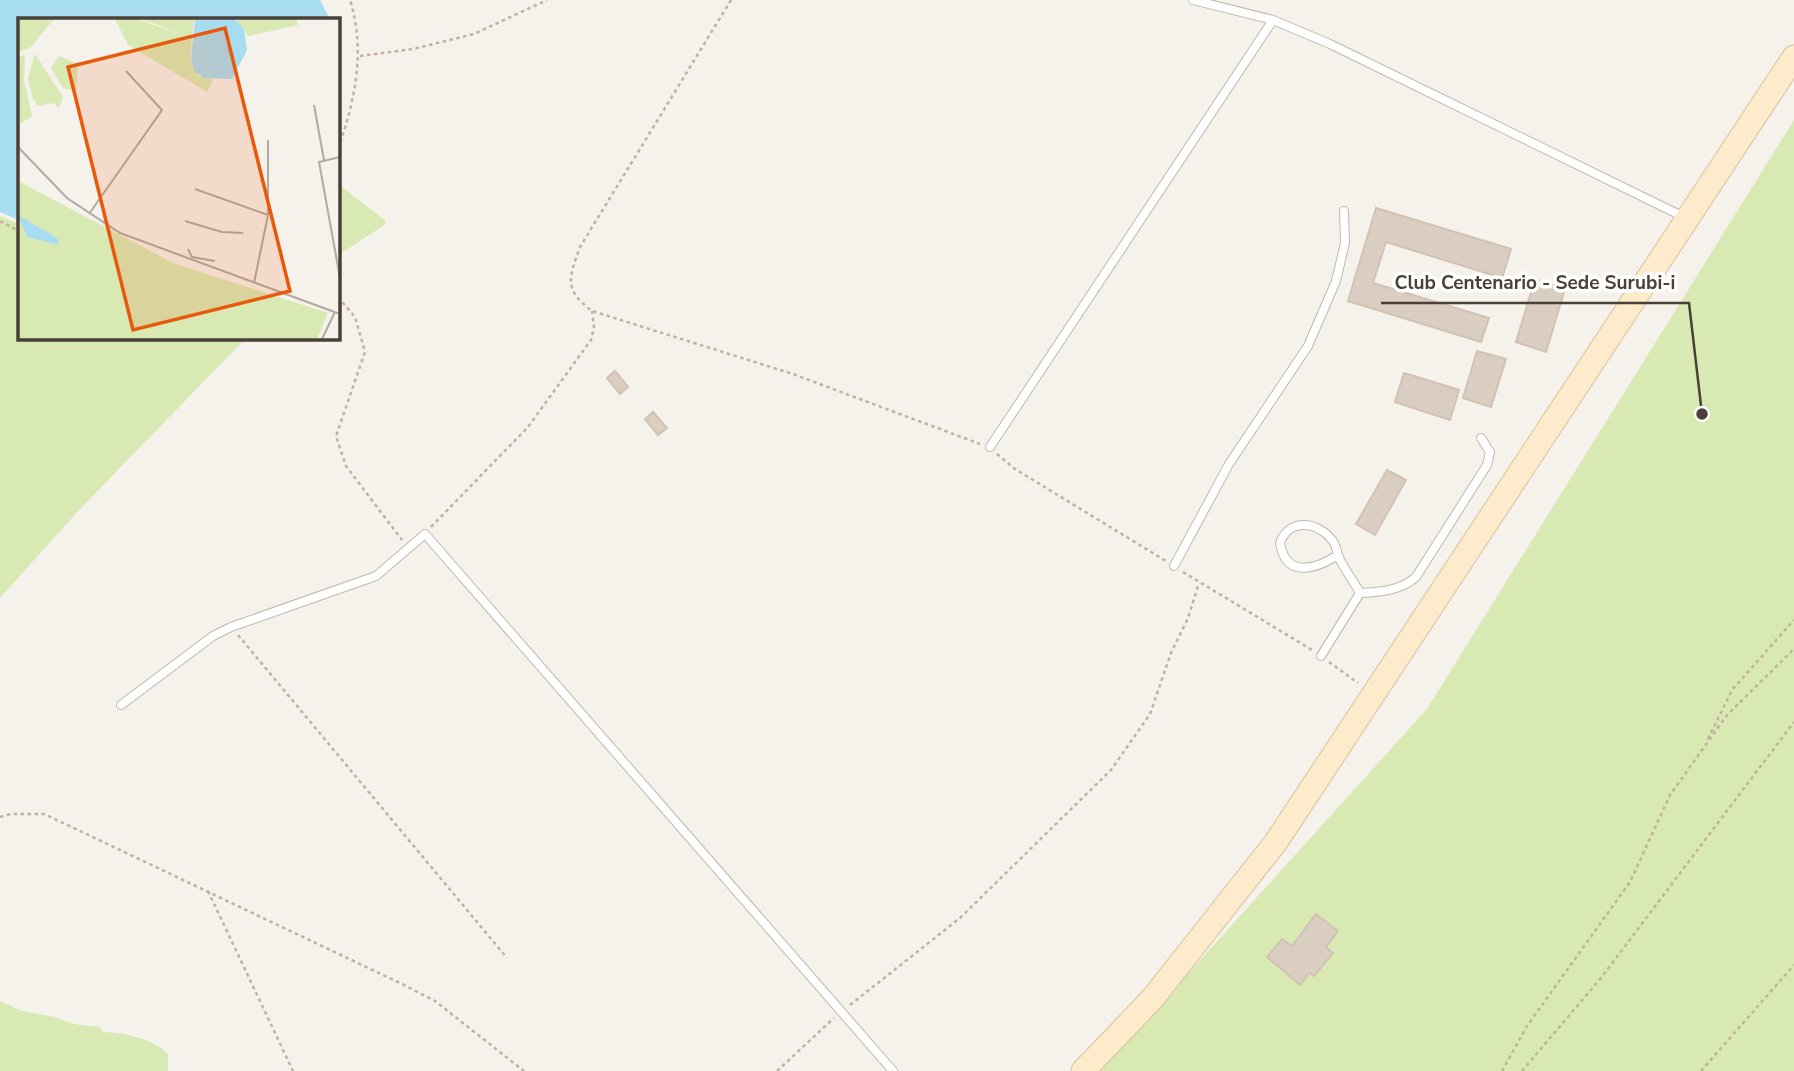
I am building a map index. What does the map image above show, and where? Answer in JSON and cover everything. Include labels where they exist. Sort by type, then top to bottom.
[{"type":"street","points":[[1083,1071],[1152,999],[1276,842],[1794,57]]},
{"type":"lane","points":[[1193,0],[1273,20],[1330,44],[1686,219]]},
{"type":"lane","points":[[990,447],[1273,20]]},
{"type":"lane","points":[[1174,566],[1229,464],[1308,346],[1336,281],[1345,243],[1344,211]]},
{"type":"lane","points":[[1360,593],[1394,590],[1416,577],[1487,465],[1490,453],[1481,438]]},
{"type":"lane","points":[[1338,555],[1310,569],[1297,567],[1287,561],[1280,543],[1290,528],[1299,524],[1314,526],[1334,541],[1338,555],[1360,593]]},
{"type":"lane","points":[[121,705],[213,636],[376,576],[425,534],[893,1071]]},
{"type":"lane","points":[[1321,656],[1360,593]]},
{"type":"path","points":[[340,142],[355,89],[360,56],[350,0]]},
{"type":"path","points":[[360,56],[413,49],[474,34],[547,0]]},
{"type":"path","points":[[730,0],[580,247],[569,276],[571,289],[579,300],[593,310],[793,374],[990,447],[1015,469],[1199,583],[1253,613],[1321,656],[1374,695]]},
{"type":"path","points":[[0,221],[18,230]]},
{"type":"path","points":[[340,299],[355,317],[365,352],[336,436],[346,467],[408,547]]},
{"type":"path","points":[[425,534],[528,427],[591,340],[594,327],[593,310]]},
{"type":"path","points":[[777,1071],[841,1012],[960,918],[1111,770],[1150,714],[1199,583]]},
{"type":"path","points":[[1705,746],[1732,690],[1794,620]]},
{"type":"path","points":[[232,627],[507,958]]},
{"type":"path","points":[[1502,1071],[1527,1026],[1630,882],[1670,795],[1727,715],[1794,649]]},
{"type":"path","points":[[1522,1071],[1601,978],[1794,722]]},
{"type":"path","points":[[0,817],[11,814],[44,814],[435,1001],[524,1071]]},
{"type":"path","points":[[208,891],[293,1071]]},
{"type":"path","points":[[1701,1071],[1794,965]]},
{"type":"green space","points":[[1794,120],[1794,1071],[1100,1071],[1427,709]]},
{"type":"green space","points":[[340,186],[386,221],[383,226],[340,254]]},
{"type":"green space","points":[[0,216],[18,224],[18,340],[244,340],[80,509],[0,598]]},
{"type":"green space","points":[[0,1001],[22,1011],[146,1040],[168,1054],[168,1071],[0,1071]]},
{"type":"water","points":[[0,0],[320,0],[329,18],[18,18],[18,220],[0,212]]},
{"type":"building","points":[[1376,208],[1511,249],[1502,278],[1386,242],[1373,283],[1489,318],[1481,342],[1348,301]]},
{"type":"building","points":[[1535,279],[1565,289],[1546,352],[1516,342]]},
{"type":"building","points":[[1477,351],[1506,359],[1491,407],[1463,398]]},
{"type":"building","points":[[615,371],[628,387],[620,394],[607,378]]},
{"type":"building","points":[[1404,373],[1459,390],[1450,420],[1395,402]]},
{"type":"building","points":[[653,412],[667,428],[658,435],[645,419]]},
{"type":"building","points":[[1387,470],[1406,480],[1375,535],[1356,524]]},
{"type":"building","points":[[1316,914],[1338,931],[1326,947],[1333,953],[1314,976],[1309,973],[1300,985],[1267,957],[1282,939],[1292,946]]},
{"type":"place","name":"Club Centenario - Sede Surubi-i","points":[[1702,414]]}]
